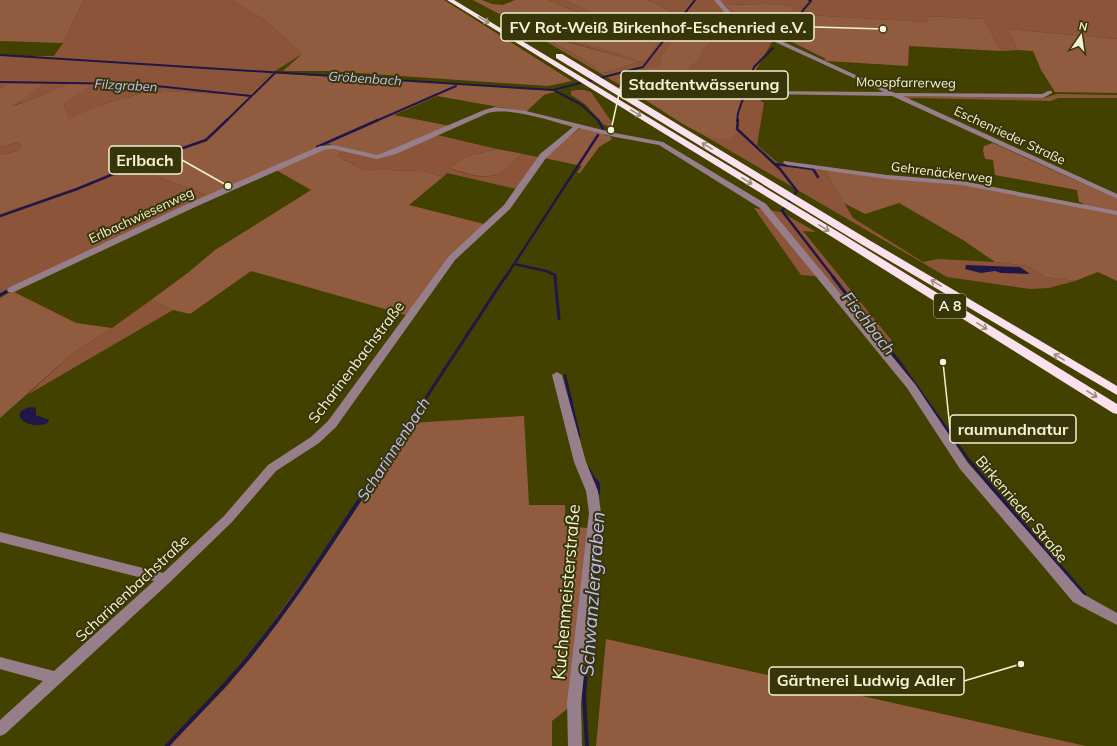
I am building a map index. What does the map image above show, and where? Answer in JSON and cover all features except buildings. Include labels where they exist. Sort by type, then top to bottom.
[{"type":"highway","name":"A 8","points":[[450,0],[591,85],[1117,391]]},
{"type":"highway","points":[[463,0],[523,35]]},
{"type":"highway","name":"A 8","points":[[550,51],[602,82],[1117,410]]},
{"type":"street","name":"Eschenrieder Straße","points":[[717,0],[728,13],[751,29],[1117,197]]},
{"type":"street","name":"Moospfarrerweg","points":[[761,93],[1043,96],[1050,92]]},
{"type":"street","name":"Erlbachwiesenweg","points":[[11,290],[190,206],[323,148],[333,147],[377,157],[393,152],[486,111],[495,109],[526,113],[578,126]]},
{"type":"street","name":"Scharinenbachstraße","points":[[0,729],[165,579],[228,519],[272,468],[315,440],[332,424],[452,258],[507,207],[542,156],[578,126]]},
{"type":"street","name":"Birkenrieder Straße","points":[[578,126],[661,143],[763,206],[911,386],[964,466],[1041,556],[1078,598],[1117,619]]},
{"type":"street","name":"Gehrenäckerweg","points":[[787,163],[887,177],[962,183],[1117,213]]},
{"type":"street","name":"Kuchenmeisterstraße","points":[[557,375],[580,462],[592,491],[595,513],[574,703],[575,746]]},
{"type":"street","points":[[0,537],[165,579]]},
{"type":"street","points":[[0,663],[56,678]]},
{"type":"shaded area","points":[[0,0],[84,0],[63,43],[0,41]]},
{"type":"shaded area","points":[[84,0],[231,0],[265,20],[302,54],[272,73],[247,95],[164,91],[142,93],[106,103],[69,119],[64,104],[95,84],[67,84],[30,100],[11,106],[45,84],[7,84],[0,88],[0,56],[54,56],[63,43]]},
{"type":"shaded area","points":[[231,0],[444,0],[572,81],[548,86],[329,71],[283,71],[302,54],[265,20]]},
{"type":"shaded area","points":[[473,0],[482,0],[492,4],[503,5],[515,0],[548,0],[590,17],[591,21],[586,27],[579,31],[571,34],[563,34],[529,17],[528,18],[535,21],[533,24],[576,39],[601,16],[563,0],[647,0],[658,4],[672,13],[667,22],[665,32],[647,60],[642,62],[583,43],[568,42],[639,62],[605,73],[599,71],[585,60]]},
{"type":"shaded area","points":[[548,0],[563,0],[601,16],[608,28],[588,37],[559,41],[532,24],[534,21],[528,18],[529,17],[560,33],[571,34],[586,27],[591,21],[590,17]]},
{"type":"shaded area","points":[[647,0],[1117,0],[1117,39],[1007,29],[1018,50],[1001,51],[984,19],[927,16],[928,22],[790,14],[793,6],[770,4],[766,2],[757,5],[725,4],[741,19],[777,40],[772,42],[753,75],[751,93],[764,103],[757,145],[778,163],[825,170],[853,218],[923,262],[938,259],[995,262],[1028,266],[1045,277],[1075,281],[1049,288],[1030,289],[947,277],[698,132],[719,139],[729,139],[738,133],[740,100],[745,78],[740,75],[703,72],[688,69],[699,61],[702,51],[714,40],[689,33],[686,30],[678,31],[659,59],[661,66],[614,79],[617,82],[643,87],[642,98],[508,19],[585,60],[599,71],[605,73],[638,62],[567,41],[584,43],[642,62],[647,60],[665,32],[667,22],[672,13],[658,4]]},
{"type":"shaded area","points":[[766,2],[770,4],[793,6],[791,14],[928,22],[926,16],[984,19],[1001,51],[909,46],[908,66],[827,61],[824,60],[826,59],[790,41],[777,40],[741,19],[724,4],[757,5]]},
{"type":"shaded area","points":[[1007,29],[1117,39],[1117,93],[1055,92],[1041,70],[1033,51],[1018,50]]},
{"type":"shaded area","points":[[686,30],[689,33],[714,40],[702,51],[699,61],[689,67],[703,72],[740,75],[745,78],[740,100],[738,133],[727,140],[713,138],[692,129],[642,98],[642,87],[617,82],[614,79],[625,76],[659,59],[678,31]]},
{"type":"shaded area","points":[[272,73],[556,91],[564,89],[544,95],[526,112],[437,96],[394,115],[450,126],[377,156],[328,144],[209,196],[135,168],[0,214],[0,155],[17,151],[22,146],[18,142],[0,147],[0,88],[7,84],[45,84],[13,106],[67,84],[96,84],[64,104],[69,118],[106,103],[142,93],[164,91],[247,95]]},
{"type":"shaded area","points":[[577,90],[591,92],[613,124],[613,128],[603,124],[585,104],[571,95],[571,91]]},
{"type":"shaded area","points":[[1057,94],[1117,95],[1117,98],[1058,98],[1051,101],[907,99],[902,96],[1044,98]]},
{"type":"shaded area","points":[[580,128],[604,133],[604,135],[610,136],[612,139],[599,147],[580,173],[577,173],[582,166],[544,158]]},
{"type":"shaded area","points":[[437,135],[497,149],[465,157],[448,168],[476,176],[490,176],[497,174],[506,169],[523,154],[538,157],[517,189],[447,173],[443,177],[420,170],[397,171],[382,168],[371,171],[360,170],[356,168],[355,164],[344,160],[337,155],[343,151],[380,158]]},
{"type":"shaded area","points":[[18,142],[22,146],[17,151],[0,155],[0,147]]},
{"type":"shaded area","points":[[993,143],[1117,199],[1117,212],[1083,206],[1083,203],[1079,202],[1077,190],[995,175],[993,160],[985,159],[983,150],[984,146]]},
{"type":"shaded area","points":[[332,149],[343,151],[337,155],[344,160],[371,171],[382,168],[397,171],[420,170],[443,177],[409,205],[484,224],[406,315],[251,271],[190,314],[173,310],[151,300],[189,272],[215,250],[311,190],[276,170],[321,150]]},
{"type":"shaded area","points":[[497,149],[523,154],[504,171],[490,176],[476,176],[448,168],[465,157]]},
{"type":"shaded area","points":[[778,163],[949,182],[1117,214],[1117,281],[1098,272],[1075,281],[1045,277],[1028,266],[995,262],[963,240],[899,203],[865,214],[844,203],[825,170]]},
{"type":"shaded area","points":[[135,168],[209,196],[0,295],[0,214]]},
{"type":"shaded area","points":[[754,208],[781,212],[816,232],[803,231],[892,341],[879,343],[826,277],[801,275]]},
{"type":"shaded area","points":[[966,265],[1020,267],[1030,274],[1001,273],[995,271],[981,273],[965,269]]},
{"type":"shaded area","points":[[12,291],[76,323],[112,328],[73,353],[0,418],[0,298]]},
{"type":"shaded area","points":[[151,300],[173,310],[27,395],[73,353],[112,328]]},
{"type":"shaded area","points":[[32,407],[36,408],[36,415],[49,420],[48,423],[32,425],[21,419],[19,415],[21,411]]},
{"type":"shaded area","points":[[524,416],[529,505],[565,505],[565,526],[588,528],[567,709],[552,721],[552,746],[169,746],[229,684],[343,524],[411,423]]},
{"type":"shaded area","points":[[606,639],[1086,746],[596,746]]},
{"type":"waterway","name":"Gröbenbach","points":[[0,55],[553,90],[643,67],[695,0]]},
{"type":"waterway","name":"Fischbach","points":[[791,38],[796,23],[804,9],[811,1],[809,0]]},
{"type":"waterway","name":"Fischbach","points":[[737,121],[738,113],[754,67],[773,48]]},
{"type":"waterway","name":"Filzgraben","points":[[226,121],[275,73]]},
{"type":"waterway","name":"Filzgraben","points":[[0,82],[137,84],[251,96]]},
{"type":"waterway","points":[[376,121],[456,86]]},
{"type":"waterway","name":"Scharinnenbach","points":[[554,90],[582,105],[598,120]]},
{"type":"waterway","points":[[745,94],[782,94]]},
{"type":"waterway","points":[[0,216],[77,189],[140,163],[206,140],[227,120]]},
{"type":"waterway","points":[[317,147],[378,120]]},
{"type":"waterway","name":"Scharinnenbach","points":[[598,120],[603,129]]},
{"type":"waterway","name":"Fischbach","points":[[738,120],[737,129],[780,169],[797,191],[782,211],[834,278]]},
{"type":"waterway","name":"Scharinnenbach","points":[[514,264],[598,135]]},
{"type":"waterway","points":[[775,164],[813,169],[818,177]]},
{"type":"waterway","name":"Scharinnenbach","points":[[505,278],[514,264]]},
{"type":"waterway","name":"Schwanzlergraben","points":[[514,264],[546,271],[555,275],[555,277]]},
{"type":"waterway","name":"Scharinnenbach","points":[[371,482],[505,277]]},
{"type":"waterway","name":"Schwanzlergraben","points":[[555,277],[559,319]]},
{"type":"waterway","name":"Fischbach","points":[[833,277],[900,363],[968,459],[987,482]]},
{"type":"waterway","points":[[0,295],[11,289]]},
{"type":"waterway","name":"Schwanzlergraben","points":[[565,376],[579,436]]},
{"type":"waterway","name":"Schwanzlergraben","points":[[588,468],[596,482]]},
{"type":"waterway","name":"Scharinnenbach","points":[[167,746],[234,674],[261,642],[310,574],[372,481]]},
{"type":"waterway","name":"Schwanzlergraben","points":[[596,481],[598,484],[598,493]]},
{"type":"waterway","name":"Fischbach","points":[[986,481],[1084,594]]},
{"type":"waterway","name":"Schwanzlergraben","points":[[587,746],[584,695],[598,541]]},
{"type":"place","name":"FV Rot-Weiß Birkenhof-Eschenried e.V.","points":[[883,29]]},
{"type":"place","name":"Stadtentwässerung","points":[[611,130]]},
{"type":"place","name":"Erlbach","points":[[228,186]]},
{"type":"place","name":"raumundnatur","points":[[943,362]]},
{"type":"place","name":"Gärtnerei Ludwig Adler","points":[[1021,664]]}]
